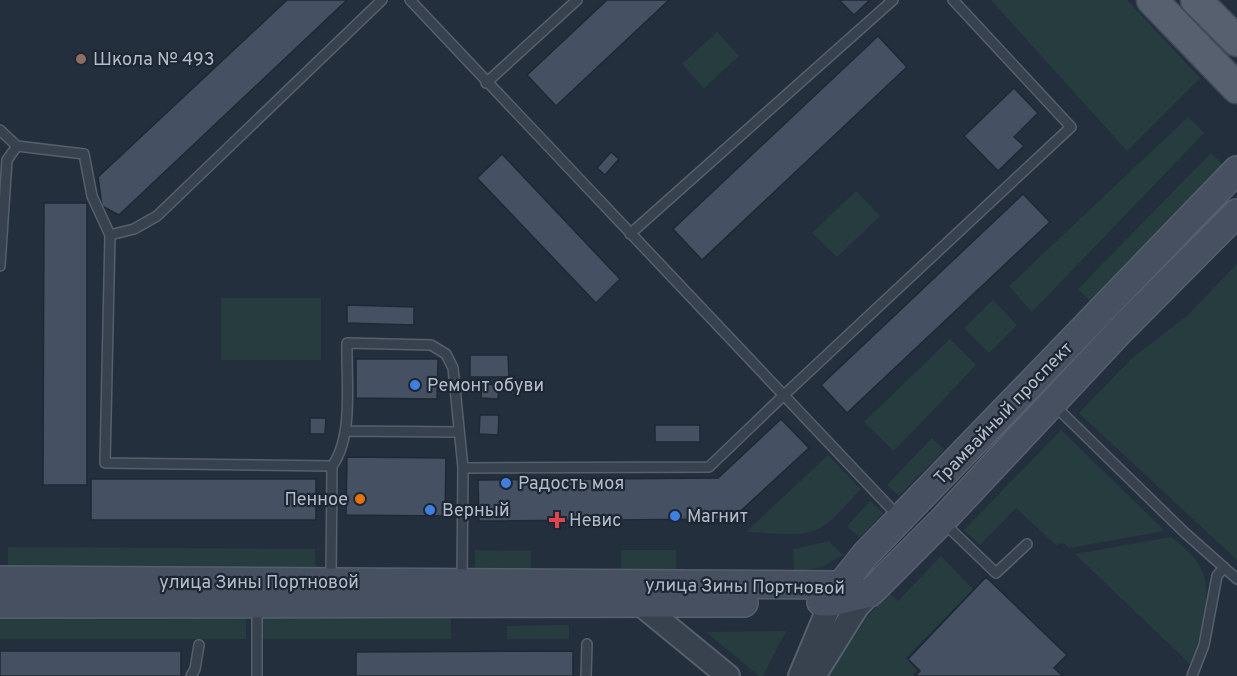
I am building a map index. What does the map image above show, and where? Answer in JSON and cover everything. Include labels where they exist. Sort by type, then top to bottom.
[{"type":"main road","points":[[1152,0],[1237,88]]},
{"type":"main road","points":[[1196,0],[1237,41]]},
{"type":"main road","name":"Трамвайный проспект","points":[[836,593],[865,555],[1237,170]]},
{"type":"main road","name":"Трамвайный проспект","points":[[870,593],[942,521],[1118,333],[1237,213]]},
{"type":"main road","name":"улица Зины Портновой","points":[[0,580],[257,593]]},
{"type":"main road","name":"улица Зины Портновой","points":[[0,604],[257,593],[870,593]]},
{"type":"main road","name":"улица Зины Портновой","points":[[462,593],[639,603],[836,593]]},
{"type":"street","name":"Трамвайный проспект","points":[[800,676],[836,593]]},
{"type":"street","name":"Трамвайный проспект","points":[[814,676],[870,593]]},
{"type":"street","points":[[639,603],[728,676]]},
{"type":"lane","points":[[110,235],[134,229],[157,216],[382,0]]},
{"type":"lane","points":[[410,0],[486,83],[696,300],[901,518]]},
{"type":"lane","points":[[486,83],[577,0]]},
{"type":"lane","points":[[630,234],[892,0]]},
{"type":"lane","points":[[462,468],[709,467],[1071,128],[953,0]]},
{"type":"lane","points":[[0,129],[17,146],[84,154],[92,196],[110,235],[105,463],[332,466]]},
{"type":"lane","points":[[0,266],[7,160],[17,146]]},
{"type":"lane","points":[[331,593],[332,466],[339,457],[346,430],[346,343],[431,345],[446,354],[453,368],[462,468],[462,593]]},
{"type":"lane","points":[[1052,403],[1184,532],[1237,579]]},
{"type":"lane","points":[[346,430],[459,432]]},
{"type":"lane","points":[[942,521],[996,573],[1028,544]]},
{"type":"lane","points":[[1192,676],[1204,645],[1217,576],[1224,567]]},
{"type":"lane","points":[[257,593],[257,676]]},
{"type":"lane","points":[[586,676],[587,644]]},
{"type":"lane","points":[[191,676],[195,669],[199,645]]},
{"type":"green space","points":[[991,0],[1127,0],[1200,78],[1127,151]]},
{"type":"green space","points":[[717,32],[739,56],[704,88],[682,64]]},
{"type":"green space","points":[[1188,117],[1204,133],[1032,312],[1009,286]]},
{"type":"green space","points":[[1211,153],[1224,166],[1091,302],[1078,289]]},
{"type":"green space","points":[[856,191],[880,216],[837,257],[812,233]]},
{"type":"green space","points":[[1237,264],[1237,560],[1079,413],[1131,359],[1187,316]]},
{"type":"green space","points":[[221,298],[321,298],[321,360],[221,360]]},
{"type":"green space","points":[[993,300],[1017,325],[989,353],[964,328]]},
{"type":"green space","points":[[950,339],[976,365],[894,451],[864,422]]},
{"type":"green space","points":[[1061,430],[1165,531],[1069,548],[1064,543],[1056,545],[1016,508],[980,545],[964,530]]},
{"type":"green space","points":[[932,438],[944,450],[899,496],[887,485]]},
{"type":"green space","points":[[828,455],[861,489],[834,518],[816,530],[801,534],[746,532]]},
{"type":"green space","points":[[870,501],[883,513],[860,538],[847,526]]},
{"type":"green space","points":[[1171,537],[1198,563],[1206,587],[1205,613],[1190,664],[1075,554]]},
{"type":"green space","points":[[829,541],[843,555],[822,567],[794,572],[793,549]]},
{"type":"green space","points":[[8,547],[315,549],[316,568],[8,568]]},
{"type":"green space","points":[[475,550],[531,551],[531,571],[475,571]]},
{"type":"green space","points":[[621,550],[676,550],[676,572],[621,572]]},
{"type":"green space","points":[[941,556],[973,589],[906,658],[917,671],[912,676],[829,676],[868,616],[889,593],[898,601]]},
{"type":"green space","points":[[0,614],[246,614],[246,639],[0,639]]},
{"type":"green space","points":[[262,614],[451,615],[451,639],[262,639]]},
{"type":"green space","points":[[569,625],[569,639],[507,639],[507,626]]},
{"type":"green space","points":[[786,631],[763,676],[759,676],[706,632]]},
{"type":"building","points":[[287,0],[347,0],[119,215],[102,206],[98,177]]},
{"type":"building","points":[[607,0],[669,0],[556,106],[527,75]]},
{"type":"building","points":[[839,0],[870,0],[854,15]]},
{"type":"building","points":[[878,36],[907,67],[702,260],[673,229]]},
{"type":"building","points":[[1014,88],[1038,113],[1014,137],[1024,146],[998,171],[964,136]]},
{"type":"building","points":[[611,152],[619,159],[605,175],[597,168]]},
{"type":"building","points":[[502,154],[620,279],[596,303],[477,178]]},
{"type":"building","points":[[1023,194],[1050,222],[847,413],[821,385]]},
{"type":"building","points":[[44,203],[87,203],[87,485],[43,485]]},
{"type":"building","points":[[347,305],[414,307],[414,325],[347,323]]},
{"type":"building","points":[[470,355],[508,355],[509,377],[470,377]]},
{"type":"building","points":[[356,359],[438,359],[437,399],[356,398]]},
{"type":"building","points":[[482,384],[499,385],[498,399],[481,398]]},
{"type":"building","points":[[480,415],[499,415],[498,435],[479,434]]},
{"type":"building","points":[[310,418],[326,418],[325,434],[310,434]]},
{"type":"building","points":[[781,419],[809,448],[732,519],[479,521],[478,480],[718,478]]},
{"type":"building","points":[[655,425],[700,425],[700,442],[655,442]]},
{"type":"building","points":[[347,457],[446,458],[445,516],[346,515]]},
{"type":"building","points":[[91,479],[316,479],[316,520],[91,520]]},
{"type":"building","points":[[986,577],[1067,655],[1054,668],[1063,676],[915,676],[920,671],[908,659]]},
{"type":"building","points":[[0,651],[181,651],[181,676],[0,676]]},
{"type":"building","points":[[573,651],[573,676],[356,676],[356,652]]},
{"type":"place","name":"Школа № 493","points":[[81,59]]},
{"type":"place","name":"Ремонт обуви","points":[[415,385]]},
{"type":"place","name":"Радость моя","points":[[506,483]]},
{"type":"place","name":"Пенное","points":[[360,499]]},
{"type":"place","name":"Верный","points":[[430,510]]},
{"type":"place","name":"Магнит","points":[[675,516]]},
{"type":"place","name":"Невис","points":[[557,520]]}]
